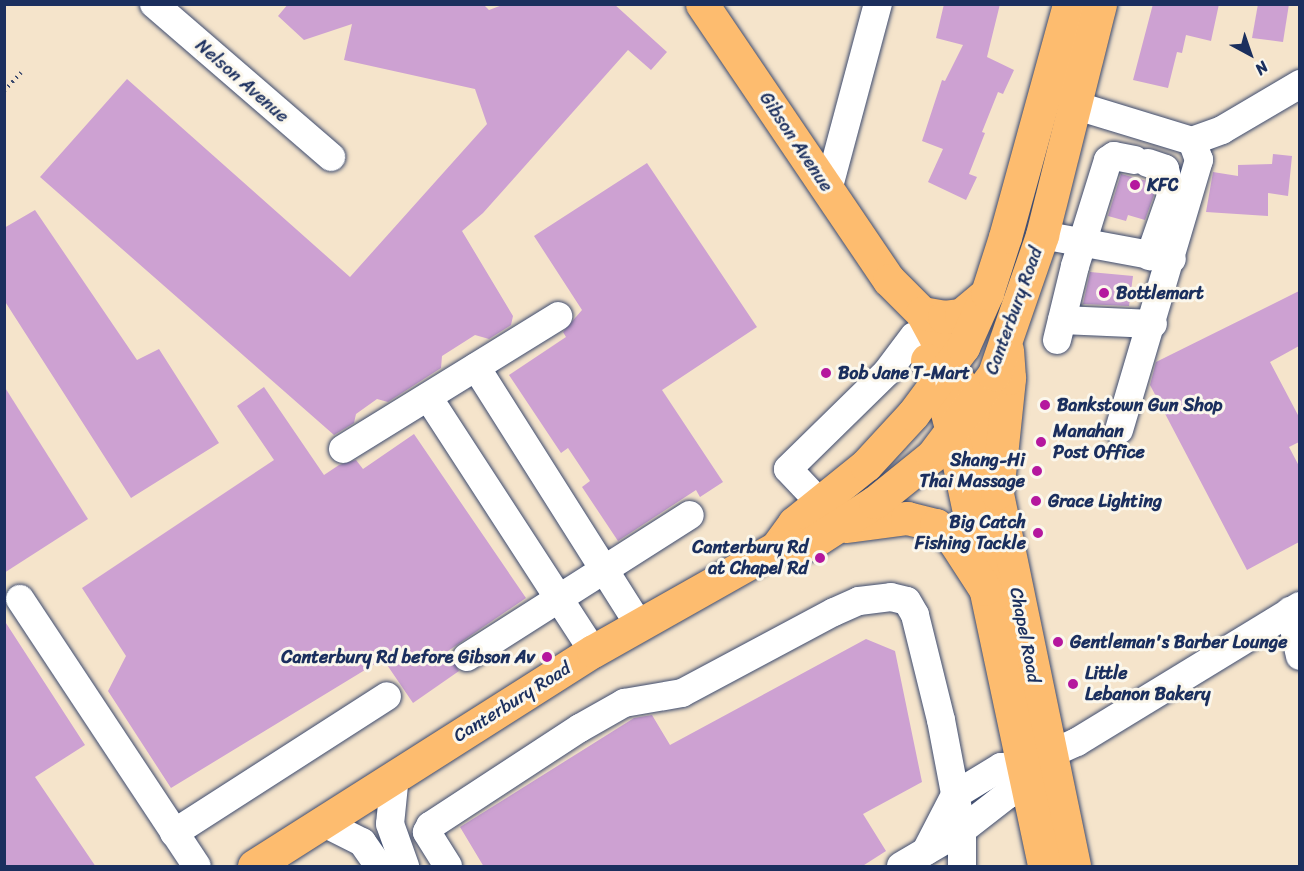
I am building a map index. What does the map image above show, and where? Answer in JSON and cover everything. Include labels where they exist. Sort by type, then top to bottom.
[{"type":"main road","name":"Gibson Avenue","points":[[702,4],[889,280],[918,325],[945,374],[972,404]]},
{"type":"main road","name":"Canterbury Road","points":[[829,515],[866,465],[945,374],[987,293],[1069,4]]},
{"type":"main road","name":"Canterbury Road","points":[[254,867],[395,775],[593,651],[776,549],[794,523],[829,515],[904,482],[952,432],[994,374],[1042,235],[1100,4]]},
{"type":"main road","points":[[918,325],[960,315],[987,293]]},
{"type":"main road","points":[[997,493],[1010,378],[1006,339]]},
{"type":"main road","name":"Gibson Avenue","points":[[945,374],[952,432]]},
{"type":"main road","name":"Chapel Road","points":[[972,404],[983,426],[997,493],[1036,761],[1044,867]]},
{"type":"main road","name":"Chapel Road","points":[[952,432],[985,589],[1036,761],[1074,867]]},
{"type":"main road","points":[[829,515],[907,518],[936,525],[954,541],[985,589]]},
{"type":"street","name":"Nelson Avenue","points":[[154,4],[331,157]]},
{"type":"street","points":[[828,190],[879,4]]},
{"type":"street","points":[[1074,105],[1179,136],[1222,130],[1299,84]]},
{"type":"street","points":[[1146,163],[1179,136]]},
{"type":"street","points":[[1161,258],[1199,160],[1179,136]]},
{"type":"street","points":[[1119,430],[1153,324],[1171,196],[1170,177],[1146,163],[1114,156],[1108,160],[1084,244],[1075,266],[1060,330],[1153,324]]},
{"type":"street","points":[[1042,235],[1161,258]]},
{"type":"street","points":[[343,449],[558,316]]},
{"type":"street","points":[[829,515],[788,469],[887,372],[918,325]]},
{"type":"street","points":[[476,367],[639,624]]},
{"type":"street","points":[[428,397],[593,651]]},
{"type":"street","points":[[467,657],[690,515]]},
{"type":"street","points":[[448,867],[427,832],[430,826],[571,734],[624,703],[682,693],[807,624],[859,602],[875,598],[907,601],[915,615],[962,830],[962,867]]},
{"type":"street","points":[[20,599],[197,867]]},
{"type":"street","points":[[901,867],[930,859],[962,830],[1007,795],[1036,761],[1295,608],[1299,656]]},
{"type":"street","points":[[174,833],[387,696]]},
{"type":"street","points":[[930,859],[955,795],[1001,767],[1036,761]]},
{"type":"street","points":[[395,775],[390,824],[405,867]]},
{"type":"street","points":[[322,822],[362,842],[379,867]]},
{"type":"path","points":[[4,91],[21,73]]},
{"type":"building","points":[[288,4],[483,4],[489,10],[505,4],[614,4],[667,52],[651,70],[628,50],[483,213],[462,231],[513,316],[511,325],[489,339],[475,335],[442,356],[441,368],[388,402],[377,399],[356,414],[354,423],[334,435],[40,177],[127,79],[350,277],[487,124],[475,89],[344,60],[352,24],[304,40],[278,16]]},
{"type":"building","points":[[944,4],[1000,4],[987,57],[1014,70],[1003,94],[998,92],[982,132],[985,133],[969,174],[977,177],[966,200],[928,182],[943,149],[922,141],[942,80],[945,81],[963,45],[936,38]]},
{"type":"building","points":[[1153,4],[1219,4],[1211,41],[1186,35],[1182,53],[1177,52],[1168,88],[1133,80]]},
{"type":"building","points":[[1258,4],[1289,4],[1283,42],[1252,38]]},
{"type":"building","points":[[1273,154],[1292,156],[1288,196],[1268,193],[1268,216],[1206,212],[1213,172],[1238,176],[1238,165],[1272,164]]},
{"type":"building","points":[[647,163],[757,327],[662,390],[723,482],[700,497],[696,490],[618,541],[582,487],[590,481],[568,448],[561,453],[509,375],[566,337],[563,332],[582,310],[534,236]]},
{"type":"building","points":[[1121,174],[1151,182],[1154,195],[1145,220],[1128,215],[1126,221],[1108,216]]},
{"type":"building","points":[[35,210],[137,360],[159,349],[219,443],[131,498],[4,300],[4,228]]},
{"type":"building","name":"Bottlemart","points":[[1090,272],[1133,276],[1129,306],[1083,304]]},
{"type":"building","points":[[1299,291],[1299,346],[1270,362],[1299,417],[1299,442],[1289,447],[1299,466],[1299,542],[1247,570],[1150,385],[1156,362]]},
{"type":"building","points":[[4,386],[88,519],[4,573]]},
{"type":"building","points":[[264,387],[324,475],[339,465],[356,460],[363,469],[414,434],[526,598],[448,651],[459,671],[413,703],[383,659],[171,788],[108,691],[126,656],[82,588],[274,460],[237,406]]},
{"type":"building","points":[[4,620],[85,745],[35,777],[96,867],[4,867]]},
{"type":"building","points":[[866,639],[895,651],[922,782],[863,814],[886,851],[861,867],[484,867],[460,827],[634,718],[652,715],[670,745]]},
{"type":"place","name":"KFC","points":[[1135,185]]},
{"type":"place","name":"Bottlemart","points":[[1104,293]]},
{"type":"place","name":"Bob Jane T-Mart","points":[[826,373]]},
{"type":"place","name":"Bankstown Gun Shop","points":[[1045,405]]},
{"type":"place","name":"Manahan Post Office","points":[[1041,442]]},
{"type":"place","name":"Shang-Hi Thai Massage","points":[[1037,471]]},
{"type":"place","name":"Grace Lighting","points":[[1036,501]]},
{"type":"place","name":"Big Catch Fishing Tackle","points":[[1038,533]]},
{"type":"place","name":"Canterbury Rd at Chapel Rd","points":[[820,558]]},
{"type":"place","name":"Gentleman's Barber Lounge","points":[[1058,642]]},
{"type":"place","name":"Canterbury Rd before Gibson Av","points":[[547,657]]},
{"type":"place","name":"Little Lebanon Bakery","points":[[1073,684]]}]
